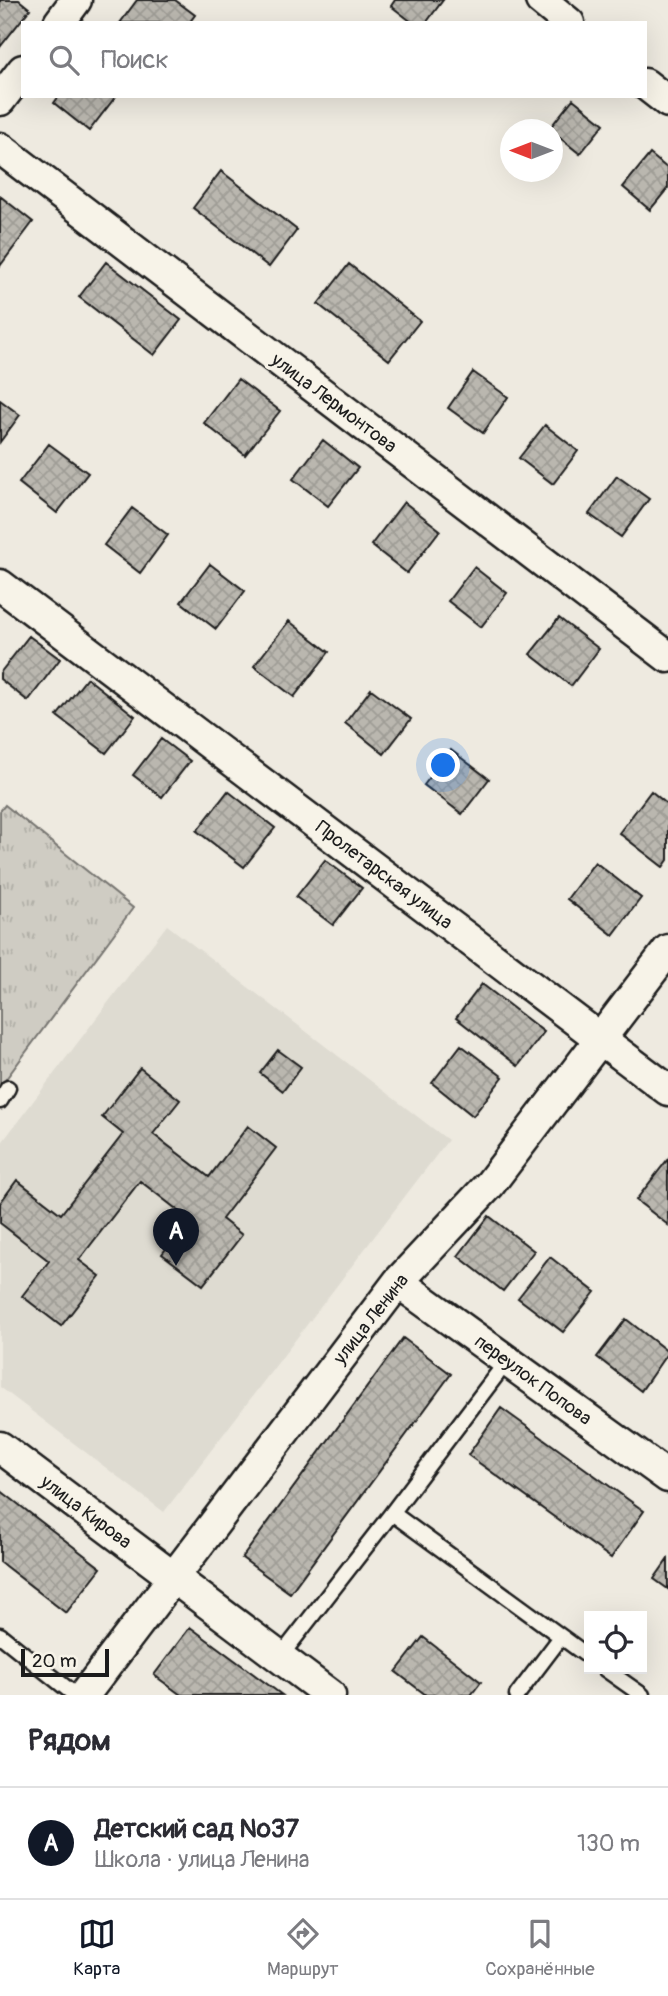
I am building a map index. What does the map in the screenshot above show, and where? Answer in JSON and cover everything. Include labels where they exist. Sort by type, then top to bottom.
[{"type":"street","points":[[60,21],[76,0]]},
{"type":"street","points":[[541,0],[567,21]]},
{"type":"street","points":[[0,100],[21,73]]},
{"type":"street","points":[[647,86],[668,102]]},
{"type":"street","name":"улица Лермонтова","points":[[0,148],[668,657]]},
{"type":"street","name":"Пролетарская улица","points":[[0,585],[668,1090]]},
{"type":"street","name":"улица Ленина","points":[[84,1695],[398,1282],[490,1184],[668,950]]},
{"type":"street","name":"переулок Попова","points":[[398,1282],[668,1477]]},
{"type":"street","name":"улица Кирова","points":[[0,1447],[330,1695]]},
{"type":"lane","points":[[280,1657],[507,1361]]},
{"type":"lane","points":[[392,1513],[584,1653]]},
{"type":"lane","points":[[0,1635],[75,1695]]},
{"type":"lane","points":[[517,1695],[561,1637]]},
{"type":"lane","points":[[612,1674],[642,1695]]},
{"type":"shaded area","points":[[167,925],[448,1140],[164,1512],[0,1387],[0,1145]]},
{"type":"green space","points":[[5,805],[133,908],[0,1087],[0,811]]},
{"type":"building","points":[[0,0],[19,0],[30,9],[0,47]]},
{"type":"building","points":[[137,0],[175,0],[195,15],[190,21],[121,21]]},
{"type":"building","points":[[395,0],[443,0],[427,21],[410,21],[391,6]]},
{"type":"building","points":[[58,98],[114,98],[89,131],[54,103]]},
{"type":"building","points":[[573,99],[604,124],[580,154],[563,140],[563,119],[557,119]]},
{"type":"building","points":[[650,154],[668,169],[668,188],[650,210],[623,187]]},
{"type":"building","points":[[221,171],[297,230],[269,267],[193,208]]},
{"type":"building","points":[[0,196],[33,222],[0,266]]},
{"type":"building","points":[[106,262],[181,320],[154,355],[79,297]]},
{"type":"building","points":[[349,264],[420,321],[389,360],[318,304]]},
{"type":"building","points":[[473,372],[508,397],[483,433],[448,408]]},
{"type":"building","points":[[238,379],[280,411],[245,455],[204,423]]},
{"type":"building","points":[[0,400],[20,415],[0,442]]},
{"type":"building","points":[[545,425],[578,451],[553,484],[519,458]]},
{"type":"building","points":[[323,440],[358,468],[328,506],[293,479]]},
{"type":"building","points":[[49,444],[88,473],[57,513],[19,483]]},
{"type":"building","points":[[617,476],[649,499],[621,537],[589,514]]},
{"type":"building","points":[[404,502],[440,530],[407,573],[371,545]]},
{"type":"building","points":[[132,508],[168,535],[140,573],[104,545]]},
{"type":"building","points":[[210,564],[245,591],[216,629],[181,602]]},
{"type":"building","points":[[474,567],[507,593],[481,627],[448,601]]},
{"type":"building","points":[[559,618],[599,649],[571,686],[530,654]]},
{"type":"building","points":[[289,621],[329,652],[294,697],[254,666]]},
{"type":"building","points":[[29,636],[60,659],[28,701],[0,679],[0,673]]},
{"type":"building","points":[[87,678],[135,716],[106,753],[57,716]]},
{"type":"building","points":[[371,689],[411,719],[384,754],[345,723]]},
{"type":"building","points":[[161,739],[190,761],[162,797],[133,775]]},
{"type":"building","points":[[451,750],[489,779],[462,814],[424,785]]},
{"type":"building","points":[[228,791],[275,828],[244,867],[197,831]]},
{"type":"building","points":[[651,791],[668,805],[668,860],[663,867],[619,833]]},
{"type":"building","points":[[325,860],[362,888],[333,925],[296,897]]},
{"type":"building","points":[[595,862],[641,898],[613,935],[567,899]]},
{"type":"building","points":[[482,984],[544,1032],[518,1066],[456,1018]]},
{"type":"building","points":[[461,1045],[503,1077],[473,1116],[432,1083]]},
{"type":"building","points":[[278,1050],[301,1067],[283,1091],[260,1073]]},
{"type":"building","points":[[140,1068],[180,1100],[153,1134],[209,1177],[248,1126],[276,1148],[222,1219],[242,1235],[203,1285],[162,1254],[189,1219],[140,1181],[79,1260],[100,1276],[61,1326],[22,1296],[49,1261],[0,1223],[0,1203],[17,1180],[61,1214],[123,1134],[102,1117]]},
{"type":"building","points":[[668,1159],[668,1225],[636,1200]]},
{"type":"building","points":[[489,1216],[534,1251],[503,1291],[458,1256]]},
{"type":"building","points":[[550,1257],[595,1292],[563,1332],[518,1298]]},
{"type":"building","points":[[626,1319],[668,1352],[641,1391],[597,1357]]},
{"type":"building","points":[[403,1338],[451,1374],[290,1593],[242,1558]]},
{"type":"building","points":[[501,1408],[644,1511],[611,1558],[468,1455]]},
{"type":"building","points":[[0,1490],[101,1568],[66,1613],[0,1562]]},
{"type":"building","points":[[668,1559],[668,1589],[654,1579]]},
{"type":"building","points":[[190,1627],[282,1695],[181,1695],[154,1675]]},
{"type":"building","points":[[423,1637],[481,1682],[471,1695],[426,1695],[396,1672]]},
{"type":"place","name":"Детский сад №37","points":[[176,1266]]}]
